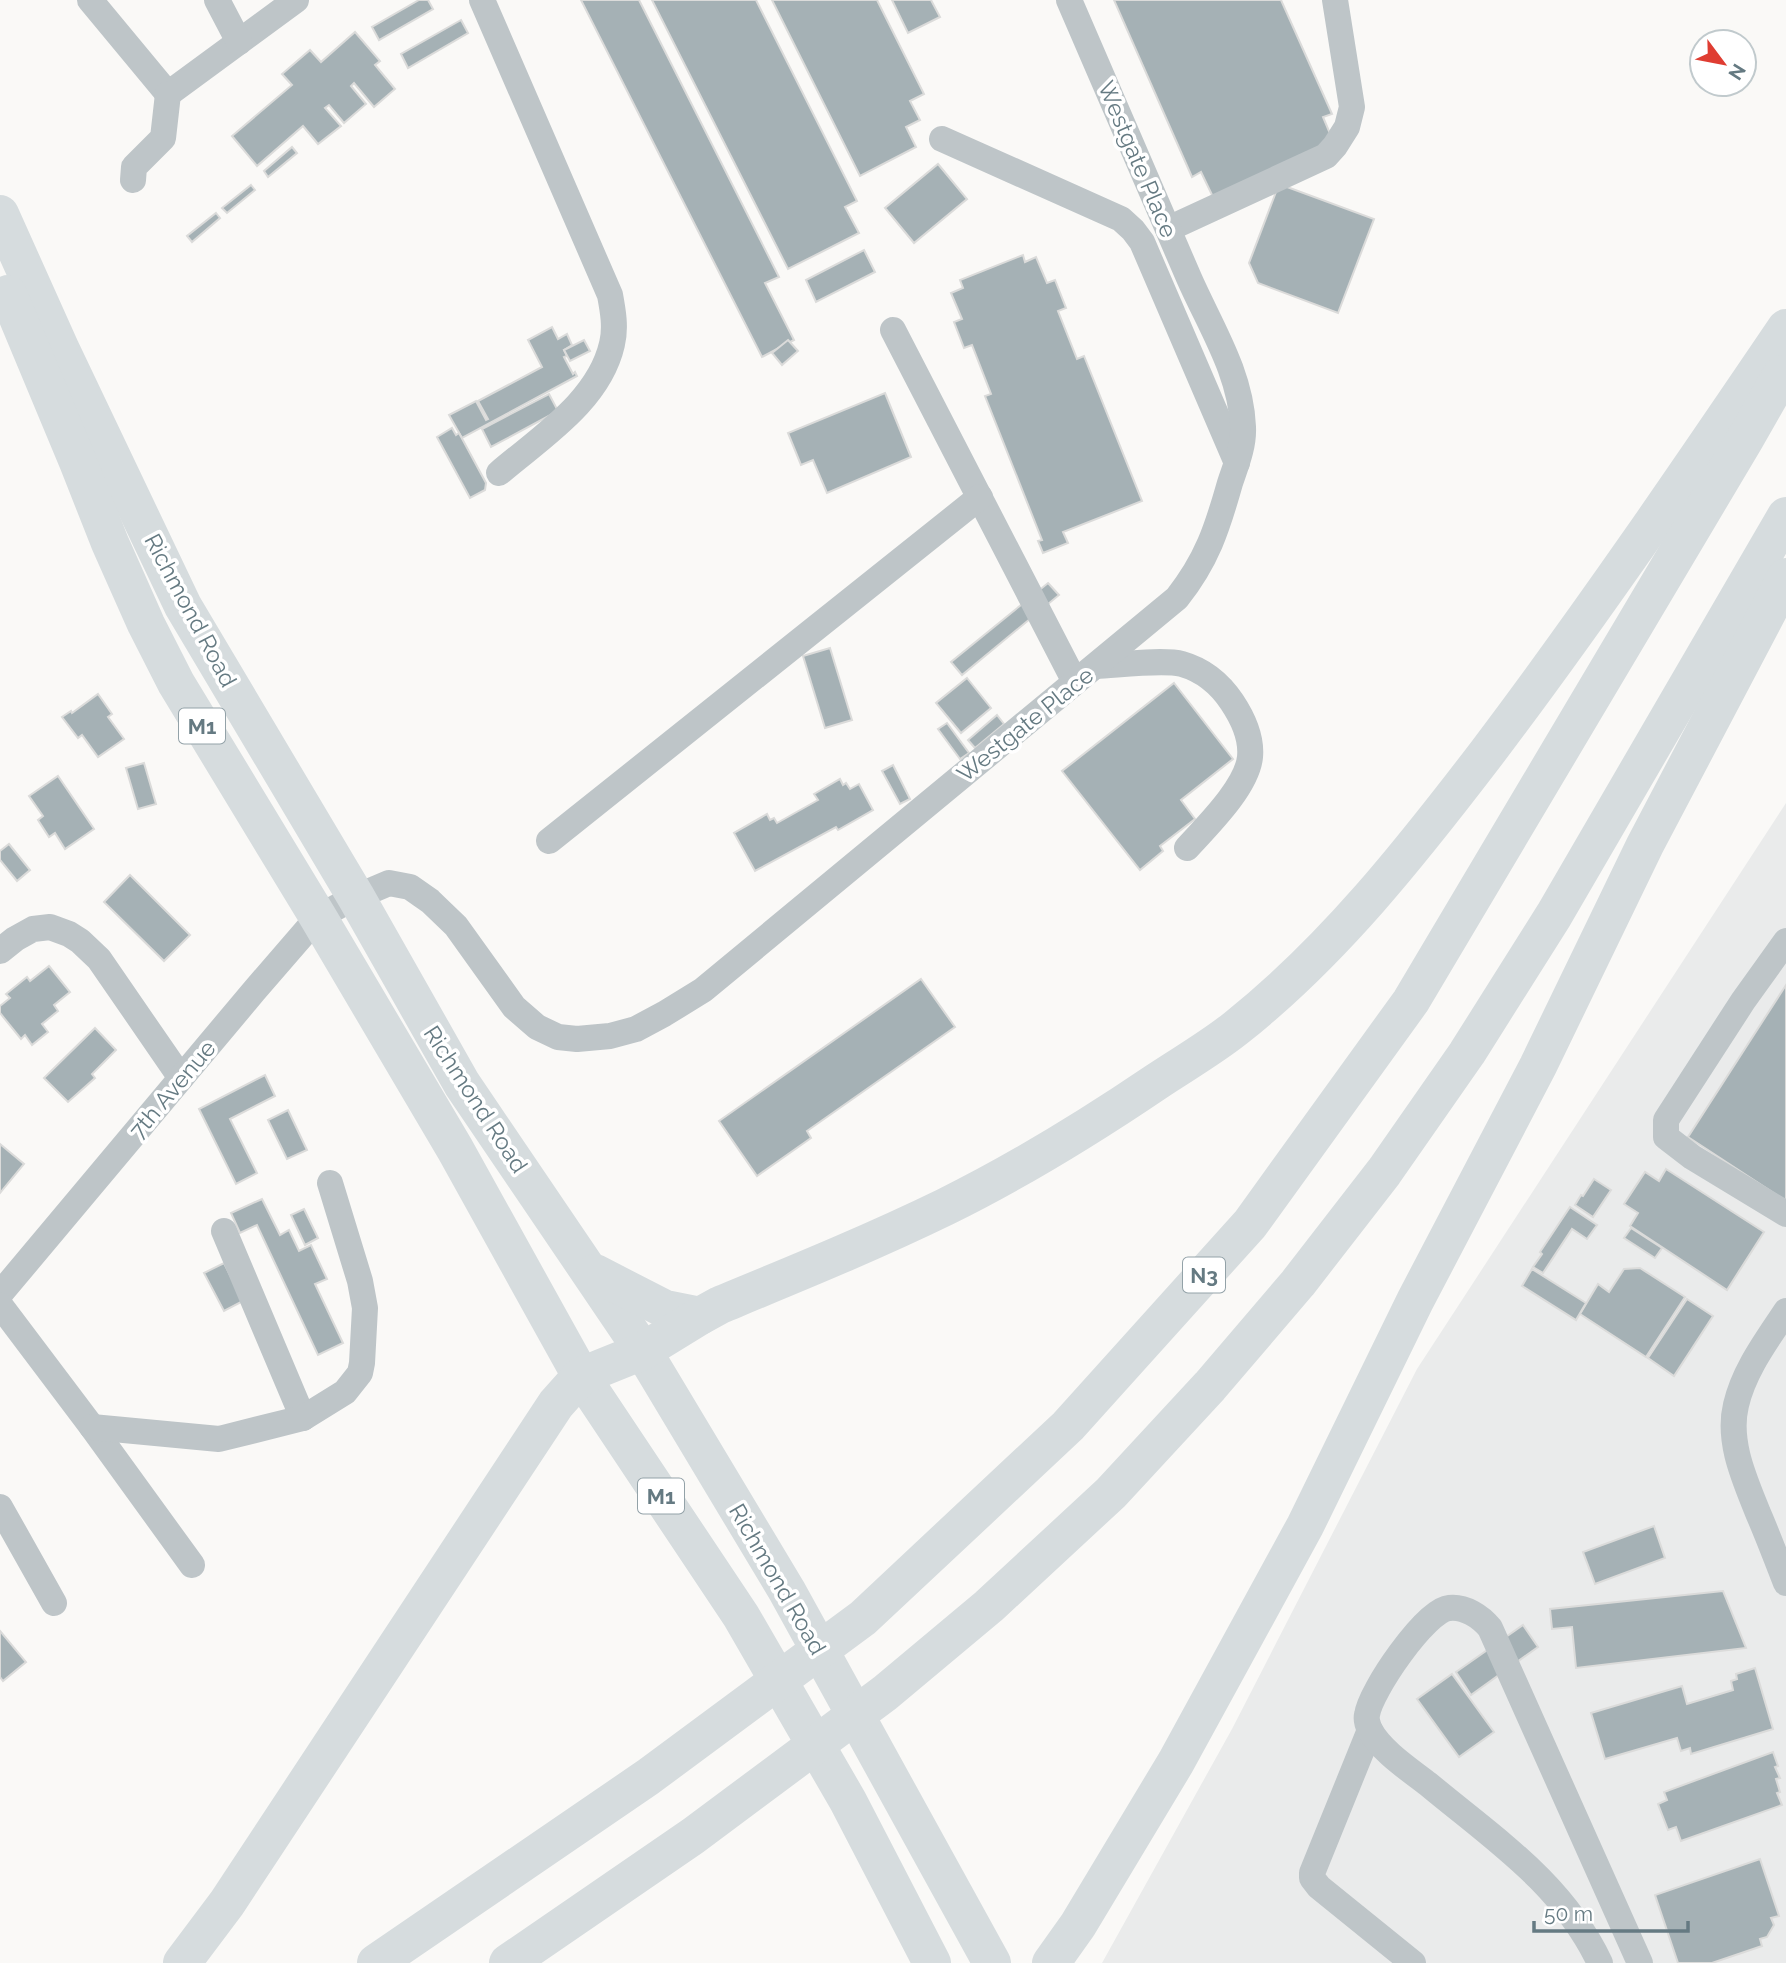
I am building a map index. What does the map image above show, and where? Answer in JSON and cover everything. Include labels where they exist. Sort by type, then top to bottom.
[{"type":"highway","name":"Richmond Road","points":[[0,214],[61,350],[183,606],[356,897],[462,1084],[643,1351],[788,1591],[992,1963]]},
{"type":"highway","name":"Richmond Road","points":[[0,276],[79,462],[110,543],[176,683],[461,1160],[581,1376],[741,1616],[848,1801],[932,1963]]},
{"type":"highway","points":[[182,1963],[227,1903],[556,1405],[581,1376],[643,1351],[720,1305],[892,1232],[986,1186],[1047,1152],[1235,1029],[1312,961],[1376,892],[1434,822],[1516,715],[1668,502],[1786,328]]},
{"type":"highway","name":"N3","points":[[376,1963],[648,1777],[863,1618],[1068,1426],[1241,1234],[1411,1001],[1786,366]]},
{"type":"highway","points":[[508,1963],[694,1836],[886,1693],[989,1606],[1111,1493],[1210,1386],[1324,1250],[1384,1172],[1467,1053],[1554,915],[1786,516]]},
{"type":"highway","points":[[1051,1963],[1078,1925],[1176,1762],[1305,1526],[1415,1301],[1538,1066],[1645,845],[1786,577]]},
{"type":"highway","points":[[590,1270],[665,1309],[700,1316]]},
{"type":"street","points":[[90,0],[168,94],[163,138],[134,167],[133,180]]},
{"type":"street","points":[[217,0],[239,42]]},
{"type":"street","points":[[168,94],[239,42],[264,10],[296,0]]},
{"type":"street","points":[[482,0],[610,295],[614,319],[613,342],[598,379],[562,419],[499,472]]},
{"type":"street","name":"Westgate Place","points":[[356,897],[389,883],[410,887],[430,901],[456,926],[514,1007],[537,1027],[558,1037],[610,1037],[645,1024],[703,990],[1177,598],[1195,575],[1212,540],[1237,463],[1243,428],[1240,400],[1233,372],[1201,305],[1069,0]]},
{"type":"street","points":[[1168,229],[1326,156],[1335,146],[1347,127],[1352,107],[1335,0]]},
{"type":"street","points":[[942,139],[1121,219],[1133,230],[1142,242],[1237,463]]},
{"type":"street","points":[[893,330],[1075,682]]},
{"type":"street","points":[[549,841],[980,497]]},
{"type":"street","points":[[1096,666],[1169,663],[1181,664],[1199,671],[1223,689],[1246,727],[1250,757],[1244,778],[1223,809],[1187,848]]},
{"type":"street","name":"7th Avenue","points":[[0,1294],[318,918],[356,897]]},
{"type":"street","points":[[0,951],[33,929],[50,927],[80,941],[99,959],[181,1078]]},
{"type":"street","points":[[1786,941],[1743,1001],[1666,1120],[1666,1137],[1692,1157],[1786,1214]]},
{"type":"street","points":[[92,1427],[219,1439],[303,1418],[345,1392],[360,1373],[365,1308],[360,1280],[330,1183]]},
{"type":"street","points":[[224,1231],[303,1418]]},
{"type":"street","points":[[0,1305],[192,1565]]},
{"type":"street","points":[[1786,1311],[1761,1349],[1744,1381],[1735,1407],[1738,1461],[1786,1583]]},
{"type":"street","points":[[0,1507],[54,1603]]},
{"type":"street","points":[[1600,1963],[1575,1919],[1535,1872],[1393,1755],[1370,1730],[1367,1715],[1376,1690],[1405,1648],[1434,1614],[1447,1608],[1460,1609],[1479,1616],[1490,1628],[1640,1963]]},
{"type":"street","points":[[1370,1730],[1312,1872],[1312,1878],[1319,1887],[1413,1963]]},
{"type":"shaded area","points":[[1786,803],[1786,1963],[1102,1963],[1232,1729],[1417,1369]]},
{"type":"building","points":[[419,0],[428,0],[433,9],[379,40],[372,27]]},
{"type":"building","points":[[581,0],[639,0],[779,277],[765,283],[794,340],[762,357]]},
{"type":"building","points":[[652,0],[756,0],[857,201],[845,207],[859,233],[788,269]]},
{"type":"building","points":[[772,0],[877,0],[924,94],[910,101],[920,120],[906,127],[916,147],[860,176]]},
{"type":"building","points":[[892,0],[931,0],[940,17],[908,33]]},
{"type":"building","points":[[1114,0],[1281,0],[1332,114],[1323,117],[1334,143],[1213,197],[1201,172],[1192,177]]},
{"type":"building","points":[[461,20],[468,33],[408,68],[401,54]]},
{"type":"building","points":[[355,32],[380,61],[375,65],[395,89],[374,107],[354,83],[351,86],[366,104],[344,123],[329,105],[325,108],[341,126],[318,144],[303,126],[257,166],[232,136],[292,85],[282,74],[310,50],[321,62]]},
{"type":"building","points":[[292,147],[297,153],[268,177],[264,171]]},
{"type":"building","points":[[938,164],[967,199],[914,243],[885,208]]},
{"type":"building","points":[[1279,184],[1374,219],[1338,313],[1258,283],[1249,263]]},
{"type":"building","points":[[251,185],[255,190],[227,213],[222,208]]},
{"type":"building","points":[[216,213],[220,218],[192,242],[187,236]]},
{"type":"building","points":[[864,250],[875,272],[816,302],[806,280]]},
{"type":"building","points":[[1023,255],[1025,262],[1036,257],[1047,283],[1055,280],[1066,308],[1058,311],[1077,359],[1084,356],[1142,501],[1063,532],[1068,543],[1043,553],[1038,541],[1042,540],[985,396],[991,394],[972,345],[964,348],[954,322],[962,319],[951,293],[963,288],[960,280]]},
{"type":"building","points":[[552,327],[558,339],[567,334],[572,345],[564,350],[567,356],[564,357],[573,374],[575,372],[577,376],[462,438],[449,415],[476,401],[486,420],[488,419],[478,401],[542,367],[528,340]]},
{"type":"building","points":[[584,340],[590,351],[570,361],[564,350]]},
{"type":"building","points":[[788,340],[798,351],[782,365],[772,353]]},
{"type":"building","points":[[885,393],[911,457],[827,493],[813,460],[801,465],[788,433]]},
{"type":"building","points":[[549,394],[558,411],[491,447],[482,429]]},
{"type":"building","points":[[452,428],[456,435],[459,433],[486,483],[485,490],[470,498],[437,437]]},
{"type":"building","points":[[1048,583],[1059,595],[962,675],[951,662]]},
{"type":"building","points":[[830,648],[852,720],[825,728],[803,656]]},
{"type":"building","points":[[967,678],[991,708],[961,733],[936,703]]},
{"type":"building","points":[[1174,683],[1233,759],[1181,800],[1195,819],[1160,846],[1163,851],[1140,870],[1062,771]]},
{"type":"building","points":[[98,694],[112,714],[108,717],[124,739],[98,757],[82,735],[78,738],[62,717]]},
{"type":"building","points":[[997,715],[1004,724],[975,748],[968,740]]},
{"type":"building","points":[[947,723],[969,753],[960,759],[938,729]]},
{"type":"building","points":[[144,763],[156,804],[138,809],[126,768]]},
{"type":"building","points":[[893,765],[910,799],[900,804],[882,771]]},
{"type":"building","points":[[58,776],[94,829],[65,849],[55,833],[49,837],[38,820],[43,816],[29,796]]},
{"type":"building","points":[[840,779],[843,785],[846,783],[850,789],[859,784],[873,810],[755,871],[734,833],[767,814],[770,820],[774,818],[777,823],[818,800],[814,794]]},
{"type":"building","points":[[9,844],[30,870],[17,881],[0,860],[0,851]]},
{"type":"building","points":[[130,875],[190,935],[164,961],[104,902]]},
{"type":"building","points":[[49,966],[70,992],[54,1005],[58,1011],[42,1024],[48,1032],[32,1045],[25,1035],[21,1039],[0,1013],[0,1006],[10,998],[6,994],[27,977],[30,981]]},
{"type":"building","points":[[921,979],[955,1027],[807,1131],[811,1138],[757,1176],[719,1121]]},
{"type":"building","points":[[1786,985],[1786,1201],[1688,1137]]},
{"type":"building","points":[[95,1028],[116,1050],[92,1074],[95,1078],[68,1102],[44,1078]]},
{"type":"building","points":[[265,1075],[275,1096],[230,1119],[257,1173],[236,1184],[199,1109]]},
{"type":"building","points":[[288,1110],[307,1150],[287,1159],[268,1120]]},
{"type":"building","points":[[0,1144],[24,1164],[0,1193]]},
{"type":"building","points":[[1666,1169],[1764,1232],[1727,1290],[1630,1226],[1638,1213],[1624,1204],[1645,1172],[1659,1181]]},
{"type":"building","points":[[1594,1179],[1611,1190],[1593,1217],[1575,1205]]},
{"type":"building","points":[[262,1199],[280,1235],[289,1230],[299,1251],[311,1245],[327,1279],[315,1284],[343,1343],[318,1355],[257,1225],[240,1233],[231,1213]]},
{"type":"building","points":[[1570,1207],[1597,1225],[1587,1239],[1572,1229],[1543,1273],[1533,1267]]},
{"type":"building","points":[[304,1209],[318,1238],[305,1245],[291,1215]]},
{"type":"building","points":[[1631,1228],[1662,1248],[1655,1258],[1624,1238]]},
{"type":"building","points":[[224,1263],[243,1301],[224,1311],[204,1273]]},
{"type":"building","points":[[1640,1268],[1685,1297],[1646,1357],[1580,1314],[1598,1284],[1609,1292],[1624,1269]]},
{"type":"building","points":[[1532,1269],[1586,1303],[1576,1320],[1522,1286]]},
{"type":"building","points":[[1687,1299],[1713,1316],[1674,1376],[1648,1358]]},
{"type":"building","points":[[1654,1526],[1665,1558],[1595,1584],[1583,1552]]},
{"type":"building","points":[[1723,1591],[1746,1648],[1576,1668],[1572,1627],[1552,1629],[1550,1609]]},
{"type":"building","points":[[1523,1625],[1538,1647],[1471,1695],[1456,1672]]},
{"type":"building","points":[[0,1631],[26,1662],[3,1681],[0,1677]]},
{"type":"building","points":[[1755,1668],[1773,1729],[1691,1754],[1690,1748],[1681,1751],[1677,1738],[1605,1759],[1591,1713],[1682,1686],[1687,1704],[1733,1690],[1731,1681],[1737,1679],[1736,1674]]},
{"type":"building","points":[[1452,1674],[1494,1732],[1459,1757],[1417,1699]]},
{"type":"building","points":[[1773,1752],[1780,1778],[1776,1779],[1780,1792],[1777,1793],[1782,1805],[1681,1841],[1676,1827],[1668,1830],[1658,1804],[1667,1800],[1664,1792]]},
{"type":"building","points":[[1760,1859],[1779,1916],[1771,1918],[1774,1925],[1767,1937],[1760,1939],[1762,1946],[1712,1963],[1678,1963],[1655,1895]]}]
